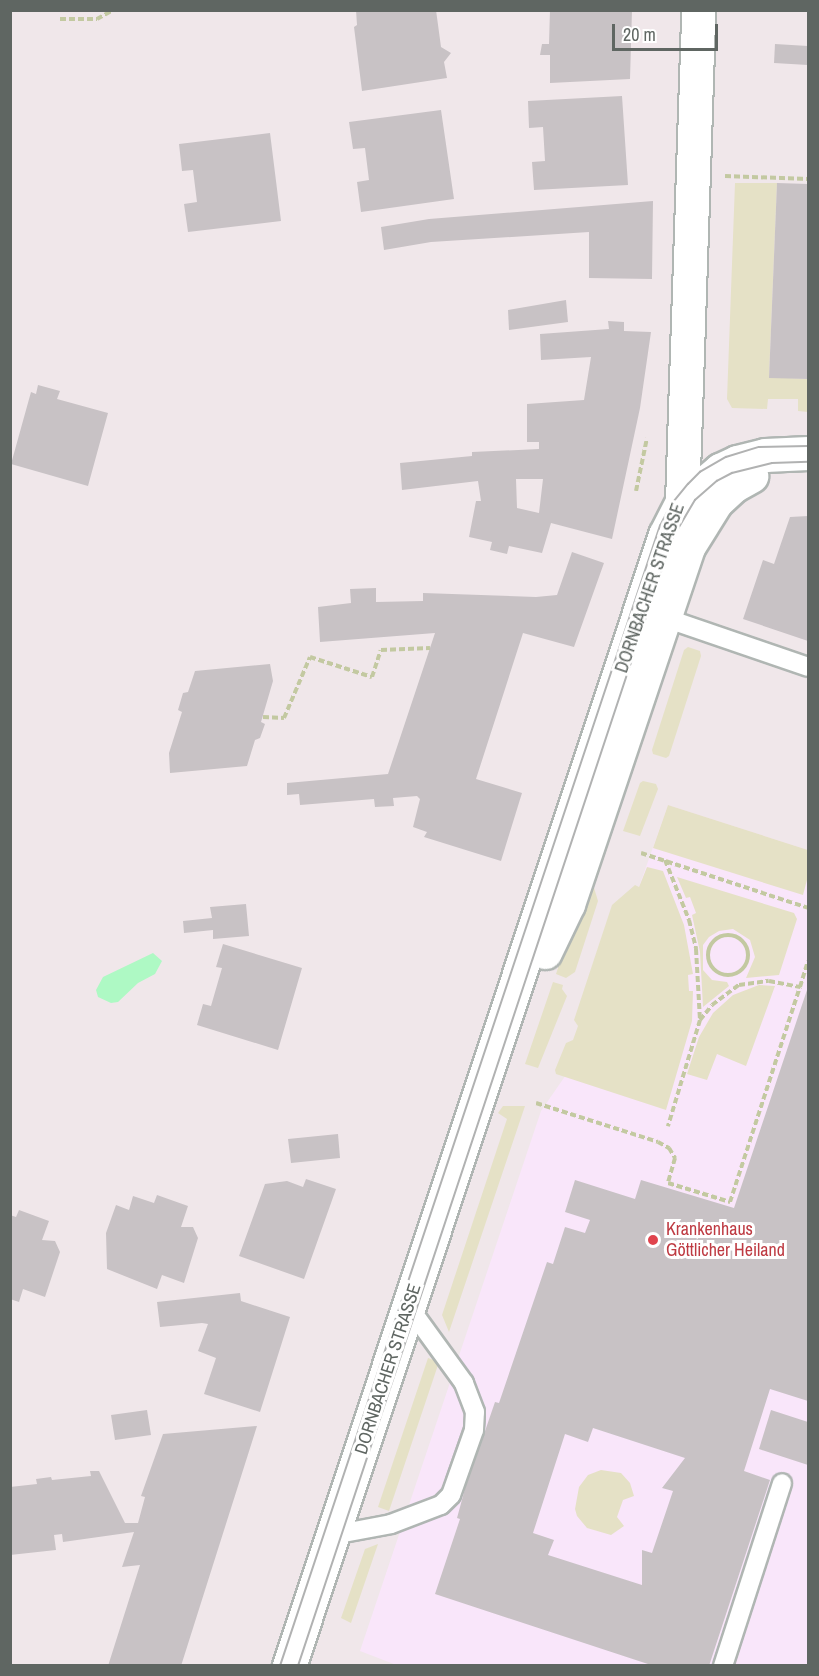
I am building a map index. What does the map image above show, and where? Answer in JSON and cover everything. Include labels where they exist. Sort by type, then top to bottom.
[{"type":"main road","name":"DORNBACHER STRASSE","points":[[289,1665],[662,544],[682,502],[698,10]]},
{"type":"main road","points":[[682,502],[712,475],[737,462],[765,455],[808,453]]},
{"type":"main road","name":"DORNBACHER STRASSE","points":[[487,1072],[568,904],[695,533],[716,502],[733,486],[765,471],[808,466]]},
{"type":"lane","points":[[665,618],[808,667]]},
{"type":"lane","points":[[333,1535],[391,1524],[441,1505],[450,1495],[474,1430],[475,1412],[471,1398],[455,1370],[416,1317],[401,1329]]},
{"type":"lane","points":[[723,1665],[782,1483]]},
{"type":"path","points":[[60,19],[97,19],[113,10]]},
{"type":"path","points":[[691,175],[808,178]]},
{"type":"path","points":[[636,491],[648,433]]},
{"type":"path","points":[[263,717],[284,718],[310,657],[372,677],[381,650],[430,648]]},
{"type":"path","points":[[641,853],[808,908]]},
{"type":"path","points":[[665,860],[689,920],[696,949],[700,1020],[668,1126]]},
{"type":"path","points":[[733,936],[740,939],[747,949],[747,962],[734,974],[721,974],[711,965],[708,952],[720,937],[733,936]]},
{"type":"path","points":[[536,1103],[658,1142],[669,1148],[675,1158],[668,1183],[730,1202],[808,961]]},
{"type":"path","points":[[734,974],[739,985]]},
{"type":"path","points":[[700,1020],[712,1005],[739,985],[781,981],[800,987]]},
{"type":"shaded area","points":[[735,183],[777,183],[769,377],[808,379],[808,412],[798,411],[798,399],[768,399],[767,409],[732,408],[727,399]]},
{"type":"shaded area","points":[[688,647],[700,651],[701,656],[669,756],[666,758],[653,754],[652,750],[684,650]]},
{"type":"shaded area","points":[[643,781],[656,784],[658,789],[640,836],[623,831],[640,783]]},
{"type":"shaded area","name":"Krankenhaus Göttlicher Heiland","points":[[668,805],[808,850],[808,1665],[399,1666],[360,1651],[541,1111],[579,1056]]},
{"type":"shaded area","points":[[668,805],[808,850],[808,876],[803,895],[653,848]]},
{"type":"shaded area","points":[[647,867],[663,871],[684,925],[693,974],[688,975],[689,991],[693,991],[692,1021],[666,1110],[556,1074],[555,1070],[566,1043],[573,1040],[578,1026],[574,1020],[612,905],[635,885],[639,887]]},
{"type":"shaded area","points":[[588,877],[591,878],[598,901],[575,972],[566,978],[556,974]]},
{"type":"shaded area","points":[[677,877],[794,913],[797,919],[779,975],[746,978],[755,957],[750,940],[733,929],[719,931],[709,937],[703,945],[703,970],[712,980],[727,982],[729,986],[703,1007],[700,952],[692,915],[696,913],[690,897],[686,898]]},
{"type":"shaded area","points":[[153,953],[162,961],[155,974],[138,983],[118,1002],[111,1003],[98,997],[96,990],[103,977]]},
{"type":"shaded area","points":[[553,982],[563,985],[562,989],[567,996],[538,1068],[525,1064]]},
{"type":"shaded area","points":[[759,985],[775,986],[746,1066],[717,1054],[707,1080],[687,1074],[699,1037],[713,1013],[733,995]]},
{"type":"shaded area","points":[[503,1106],[525,1106],[449,1332],[442,1315],[507,1119],[498,1113]]},
{"type":"shaded area","points":[[428,1358],[439,1362],[389,1511],[378,1507]]},
{"type":"shaded area","points":[[601,1470],[621,1473],[630,1483],[634,1496],[623,1500],[617,1517],[624,1526],[611,1535],[587,1528],[577,1516],[575,1509],[579,1487],[588,1475]]},
{"type":"shaded area","points":[[378,1544],[351,1623],[341,1618],[365,1549]]},
{"type":"building","points":[[356,10],[436,10],[441,47],[451,53],[444,62],[447,78],[362,91],[354,27],[357,25]]},
{"type":"building","points":[[550,10],[632,10],[630,79],[550,83],[550,55],[540,55],[542,44],[549,44]]},
{"type":"building","points":[[775,44],[808,46],[808,65],[774,63]]},
{"type":"building","points":[[622,96],[628,185],[534,190],[532,162],[545,161],[543,127],[529,128],[528,101]]},
{"type":"building","points":[[441,110],[454,199],[361,212],[357,182],[369,180],[365,148],[353,149],[349,122]]},
{"type":"building","points":[[270,133],[281,221],[188,232],[184,204],[197,202],[193,170],[182,171],[179,144]]},
{"type":"building","points":[[777,183],[808,184],[808,379],[769,378]]},
{"type":"building","points":[[653,201],[652,279],[589,278],[589,232],[431,242],[384,250],[381,227],[429,219]]},
{"type":"building","points":[[566,300],[568,322],[509,330],[508,310]]},
{"type":"building","points":[[608,321],[624,322],[624,331],[651,332],[640,408],[612,539],[551,523],[542,553],[509,546],[507,554],[490,550],[492,542],[469,537],[476,501],[481,501],[478,481],[402,490],[400,463],[472,456],[472,452],[539,449],[539,442],[527,442],[527,404],[584,400],[591,357],[541,360],[540,334],[609,329]],"holes":[[[516,479],[543,479],[539,513],[517,508]]]},
{"type":"building","points":[[38,385],[60,391],[57,399],[108,413],[88,486],[11,464],[31,392],[36,394]]},
{"type":"building","points":[[808,516],[808,641],[743,619],[763,560],[774,564],[790,517]]},
{"type":"building","points":[[572,552],[604,563],[574,647],[523,633],[476,779],[522,793],[501,861],[424,837],[427,832],[413,827],[420,799],[417,796],[393,798],[394,806],[375,807],[374,799],[300,805],[299,794],[287,795],[287,783],[388,774],[435,633],[320,642],[318,607],[351,603],[350,589],[376,588],[376,602],[423,601],[423,593],[536,597],[557,595]]},
{"type":"building","points":[[270,664],[273,681],[261,722],[265,724],[260,738],[255,740],[247,766],[170,773],[169,753],[182,712],[178,710],[183,693],[188,692],[195,671]]},
{"type":"building","points":[[246,904],[249,936],[213,939],[213,930],[184,933],[183,921],[212,918],[210,907]]},
{"type":"building","points":[[223,944],[302,968],[278,1050],[197,1025],[203,1004],[211,1006],[222,968],[216,967]]},
{"type":"building","points":[[808,987],[808,1401],[770,1389],[744,1471],[770,1480],[709,1666],[654,1666],[435,1594],[460,1519],[457,1518],[466,1485],[445,1478],[463,1426],[484,1434],[495,1402],[499,1403],[547,1262],[553,1264],[565,1227],[585,1233],[590,1220],[565,1212],[575,1180],[635,1199],[641,1180],[734,1208]],"holes":[[[593,1428],[685,1458],[662,1488],[673,1491],[652,1553],[642,1550],[642,1585],[548,1555],[554,1540],[533,1533],[565,1434],[588,1442]]]},
{"type":"building","points":[[338,1134],[340,1158],[291,1163],[288,1139]]},
{"type":"building","points":[[306,1179],[336,1189],[304,1279],[239,1256],[265,1184],[287,1181],[303,1187]]},
{"type":"building","points":[[157,1195],[188,1206],[181,1227],[193,1227],[198,1238],[184,1283],[162,1275],[157,1289],[107,1269],[106,1233],[116,1205],[129,1210],[133,1196],[154,1203]]},
{"type":"building","points":[[19,1210],[49,1221],[42,1240],[55,1241],[60,1252],[45,1297],[23,1289],[19,1302],[10,1299],[10,1215],[16,1217]]},
{"type":"building","points":[[240,1293],[241,1301],[290,1317],[260,1412],[204,1394],[216,1358],[198,1351],[208,1324],[160,1327],[157,1302]]},
{"type":"building","points":[[147,1410],[151,1435],[115,1440],[111,1415]]},
{"type":"building","points":[[771,1410],[808,1422],[808,1465],[759,1449]]},
{"type":"building","points":[[257,1426],[181,1666],[108,1666],[140,1565],[122,1567],[134,1532],[63,1542],[62,1534],[54,1535],[56,1550],[10,1555],[10,1487],[37,1484],[36,1479],[51,1477],[52,1480],[91,1476],[90,1471],[99,1471],[125,1523],[138,1523],[145,1497],[141,1496],[163,1434]]},
{"type":"tram line","points":[[280,1666],[660,526],[670,506],[688,484],[700,472],[726,457],[759,447],[808,446]]},
{"type":"tram line","points":[[298,1666],[672,539],[695,500],[717,481],[732,473],[772,463],[808,462]]},
{"type":"place","name":"Krankenhaus Göttlicher Heiland","points":[[653,1240]]}]
